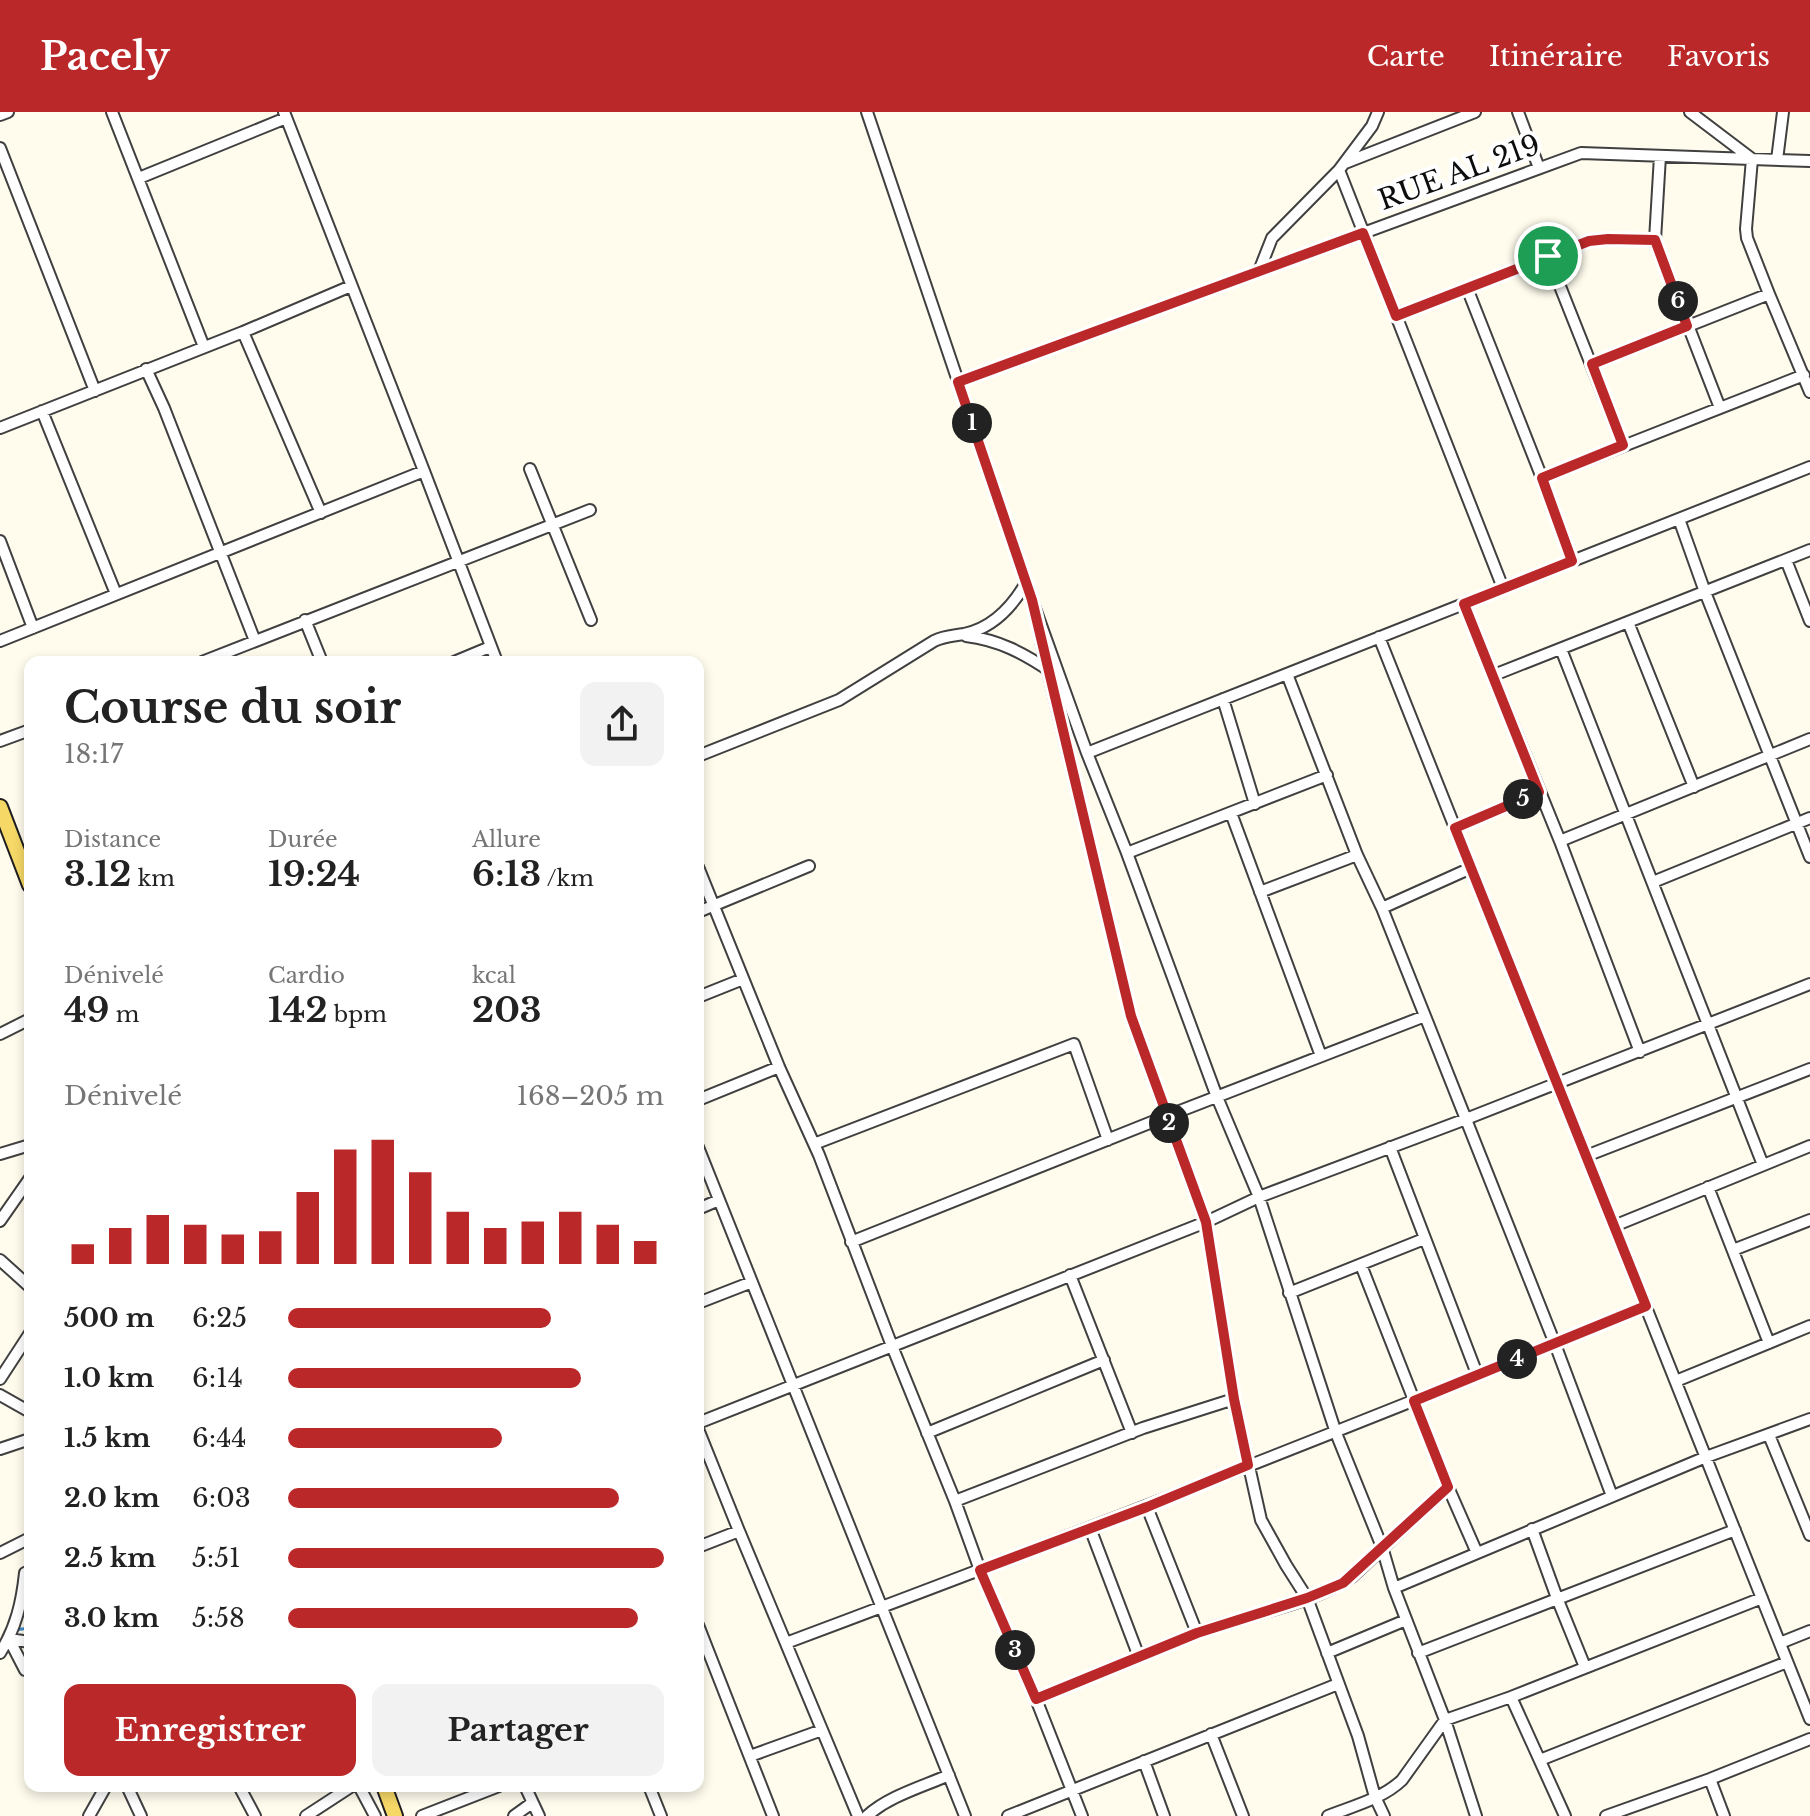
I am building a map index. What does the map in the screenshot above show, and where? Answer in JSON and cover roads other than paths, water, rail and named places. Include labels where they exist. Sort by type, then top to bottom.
[{"type":"main road","points":[[0,807],[6,840],[24,874]]},
{"type":"main road","points":[[386,1792],[395,1816]]},
{"type":"street","points":[[0,115],[8,112]]},
{"type":"street","points":[[112,112],[204,347]]},
{"type":"street","points":[[867,112],[1032,600],[1217,1097],[1259,1197],[1336,1433],[1382,1547],[1394,1588],[1445,1720],[1476,1816]]},
{"type":"street","points":[[1259,271],[1272,238],[1341,167],[1372,126],[1378,112]]},
{"type":"street","points":[[1341,167],[1475,112]]},
{"type":"street","points":[[1518,112],[1539,168]]},
{"type":"street","points":[[1690,112],[1752,159],[1747,238],[1810,392]]},
{"type":"street","points":[[1777,160],[1783,112]]},
{"type":"street","points":[[139,178],[285,115],[494,656]]},
{"type":"street","points":[[0,148],[95,391]]},
{"type":"street","name":"RUE AL 219","points":[[958,382],[1581,153],[1810,161]]},
{"type":"street","points":[[1660,156],[1655,240],[1720,408]]},
{"type":"street","points":[[1341,167],[1363,233],[1503,588]]},
{"type":"street","points":[[1396,316],[1595,240],[1655,240]]},
{"type":"street","points":[[1548,256],[1623,445]]},
{"type":"street","points":[[0,428],[351,286]]},
{"type":"street","points":[[1467,288],[1572,561]]},
{"type":"street","points":[[1592,364],[1769,294]]},
{"type":"street","points":[[243,332],[321,513]]},
{"type":"street","points":[[146,369],[255,641]]},
{"type":"street","points":[[1542,478],[1804,375]]},
{"type":"street","points":[[42,411],[116,594]]},
{"type":"street","points":[[1087,753],[1810,467]]},
{"type":"street","points":[[530,469],[591,620]]},
{"type":"street","points":[[0,641],[424,471]]},
{"type":"street","points":[[217,656],[590,510]]},
{"type":"street","points":[[1679,519],[1810,857]]},
{"type":"street","points":[[0,541],[33,628]]},
{"type":"street","points":[[1494,675],[1810,550]]},
{"type":"street","points":[[1786,560],[1810,621]]},
{"type":"street","points":[[956,635],[987,626],[1016,600],[1026,583]]},
{"type":"street","points":[[1032,600],[1131,1016],[1206,1222],[1234,1399],[1261,1520],[1307,1598],[1384,1816]]},
{"type":"street","points":[[1464,604],[1560,841],[1640,1052]]},
{"type":"street","points":[[305,620],[320,656]]},
{"type":"street","points":[[1628,622],[1694,787]]},
{"type":"street","points":[[704,754],[839,700],[947,635],[985,638],[1003,643],[1061,679]]},
{"type":"street","points":[[1379,637],[1810,1719]]},
{"type":"street","points":[[468,656],[490,647]]},
{"type":"street","points":[[1561,649],[1763,1165]]},
{"type":"street","points":[[1287,674],[1555,1344],[1612,1496]]},
{"type":"street","points":[[1223,699],[1255,804]]},
{"type":"street","points":[[0,741],[24,732]]},
{"type":"street","points":[[1560,841],[1810,739]]},
{"type":"street","points":[[1127,853],[1327,775]]},
{"type":"street","points":[[1455,828],[1539,792]]},
{"type":"street","points":[[1231,813],[1321,1056]]},
{"type":"street","points":[[1653,882],[1810,818]]},
{"type":"street","points":[[1260,892],[1357,855]]},
{"type":"street","points":[[704,910],[809,866]]},
{"type":"street","points":[[1382,908],[1471,868]]},
{"type":"street","points":[[704,882],[779,1067],[814,1144],[980,1570],[1082,1816]]},
{"type":"street","points":[[704,995],[743,979]]},
{"type":"street","points":[[704,1421],[1206,1222],[1259,1197],[1810,984]]},
{"type":"street","points":[[851,1242],[1425,1016]]},
{"type":"street","points":[[0,1034],[24,1022]]},
{"type":"street","points":[[814,1144],[1074,1044],[1108,1140]]},
{"type":"street","points":[[704,1098],[779,1067]]},
{"type":"street","points":[[1586,1156],[1810,1069]]},
{"type":"street","points":[[1614,1226],[1810,1146]]},
{"type":"street","points":[[0,1154],[24,1147]]},
{"type":"street","points":[[1390,1147],[1477,1374]]},
{"type":"street","points":[[704,1162],[965,1816]]},
{"type":"street","points":[[0,1221],[24,1187]]},
{"type":"street","points":[[1708,1187],[1769,1343]]},
{"type":"street","points":[[704,1206],[719,1200]]},
{"type":"street","points":[[1733,1250],[1810,1220]]},
{"type":"street","points":[[1289,1293],[1424,1239]]},
{"type":"street","points":[[0,1260],[24,1282]]},
{"type":"street","points":[[1361,1265],[1477,1553]]},
{"type":"street","points":[[1070,1275],[1132,1433]]},
{"type":"street","points":[[704,1301],[752,1282]]},
{"type":"street","points":[[786,1643],[1336,1433],[1646,1306]]},
{"type":"street","points":[[1676,1381],[1810,1326]]},
{"type":"street","points":[[0,1379],[24,1342]]},
{"type":"street","points":[[927,1433],[1104,1360]]},
{"type":"street","points":[[0,1395],[24,1409]]},
{"type":"street","points":[[955,1501],[1132,1433],[1234,1399]]},
{"type":"street","points":[[1394,1588],[1706,1457],[1810,1419]]},
{"type":"street","points":[[1769,1435],[1810,1535]]},
{"type":"street","points":[[0,1449],[24,1441]]},
{"type":"street","points":[[704,1444],[856,1813],[842,1816]]},
{"type":"street","points":[[1036,1699],[1197,1633],[1307,1598],[1343,1583],[1448,1487]]},
{"type":"street","points":[[1147,1507],[1197,1633]]},
{"type":"street","points":[[1090,1528],[1139,1657]]},
{"type":"street","points":[[1532,1529],[1585,1667]]},
{"type":"street","points":[[1418,1653],[1735,1530]]},
{"type":"street","points":[[704,1545],[739,1531]]},
{"type":"street","points":[[0,1553],[24,1541]]},
{"type":"street","points":[[0,1653],[9,1639],[21,1603],[24,1580]]},
{"type":"street","points":[[1328,1816],[1393,1788],[1445,1720],[1762,1598]]},
{"type":"street","points":[[1327,1653],[1406,1620]]},
{"type":"street","points":[[1780,1643],[1810,1631]]},
{"type":"street","points":[[9,1639],[24,1641]]},
{"type":"street","points":[[9,1639],[24,1668]]},
{"type":"street","points":[[704,1640],[773,1816]]},
{"type":"street","points":[[1540,1760],[1787,1662]]},
{"type":"street","points":[[1008,1816],[1338,1684]]},
{"type":"street","points":[[1511,1697],[1565,1816]]},
{"type":"street","points":[[750,1756],[822,1730]]},
{"type":"street","points":[[1211,1734],[1243,1816]]},
{"type":"street","points":[[1606,1816],[1810,1739]]},
{"type":"street","points":[[1144,1761],[1164,1816]]},
{"type":"street","points":[[867,1816],[895,1798],[949,1775]]},
{"type":"street","points":[[1710,1779],[1724,1816]]},
{"type":"street","points":[[89,1816],[103,1792]]},
{"type":"street","points":[[130,1792],[141,1816]]},
{"type":"street","points":[[242,1792],[255,1816]]},
{"type":"street","points":[[306,1816],[343,1792]]},
{"type":"street","points":[[362,1792],[375,1816]]},
{"type":"street","points":[[422,1816],[484,1792]]},
{"type":"street","points":[[527,1792],[539,1816]]},
{"type":"street","points":[[651,1792],[661,1816]]},
{"type":"street","points":[[514,1816],[532,1803]]},
{"type":"waterway","points":[[14,1630],[24,1629]]}]
